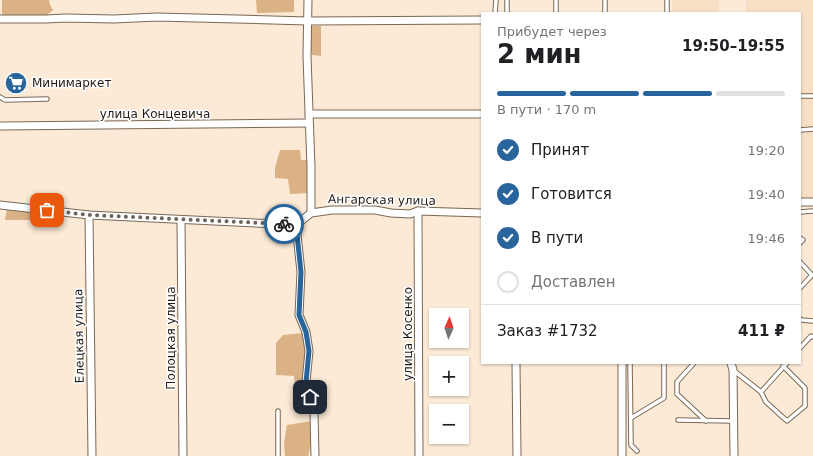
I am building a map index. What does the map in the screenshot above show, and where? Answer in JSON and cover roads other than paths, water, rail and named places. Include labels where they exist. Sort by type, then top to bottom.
[{"type":"street","points":[[0,205],[89,215],[296,225],[311,213],[307,56],[308,0]]},
{"type":"street","points":[[0,19],[114,19],[157,17],[308,21],[481,20]]},
{"type":"street","points":[[309,114],[481,114]]},
{"type":"street","name":"улица Концевича","points":[[0,126],[309,124]]},
{"type":"street","points":[[801,202],[813,202]]},
{"type":"street","name":"Ангарская улица","points":[[311,213],[332,210],[375,210],[410,214],[418,211],[481,213]]},
{"type":"street","name":"улица Косенко","points":[[418,211],[419,456]]},
{"type":"street","name":"Елецкая улица","points":[[89,215],[92,456]]},
{"type":"street","name":"Полоцкая улица","points":[[181,220],[183,456]]},
{"type":"street","points":[[296,225],[301,272],[299,315],[306,332],[309,351],[306,382],[314,411],[315,456]]},
{"type":"street","points":[[516,364],[517,456]]},
{"type":"street","points":[[622,364],[622,456]]},
{"type":"street","points":[[732,366],[734,456]]},
{"type":"lane","points":[[495,12],[496,0]]},
{"type":"lane","points":[[507,0],[507,12]]},
{"type":"lane","points":[[556,0],[556,12]]},
{"type":"lane","points":[[605,0],[605,12]]},
{"type":"lane","points":[[667,0],[667,12]]},
{"type":"lane","points":[[801,96],[813,96]]},
{"type":"lane","points":[[0,97],[5,100],[46,99]]},
{"type":"lane","points":[[801,130],[813,129]]},
{"type":"lane","points":[[802,211],[813,211]]},
{"type":"lane","points":[[801,263],[812,275],[801,287]]},
{"type":"lane","points":[[801,320],[813,320]]},
{"type":"lane","points":[[801,347],[811,336],[813,336]]},
{"type":"lane","points":[[630,364],[630,445],[638,451]]},
{"type":"lane","points":[[630,418],[664,398],[664,364]]},
{"type":"lane","points":[[693,364],[677,382],[677,394],[706,421]]},
{"type":"lane","points":[[732,366],[760,392],[766,402],[787,421],[805,406],[805,388],[784,366],[760,392]]},
{"type":"lane","points":[[278,411],[278,456]]},
{"type":"lane","points":[[678,420],[733,421]]},
{"type":"place","name":"Минимаркет","points":[[16,83]]}]
